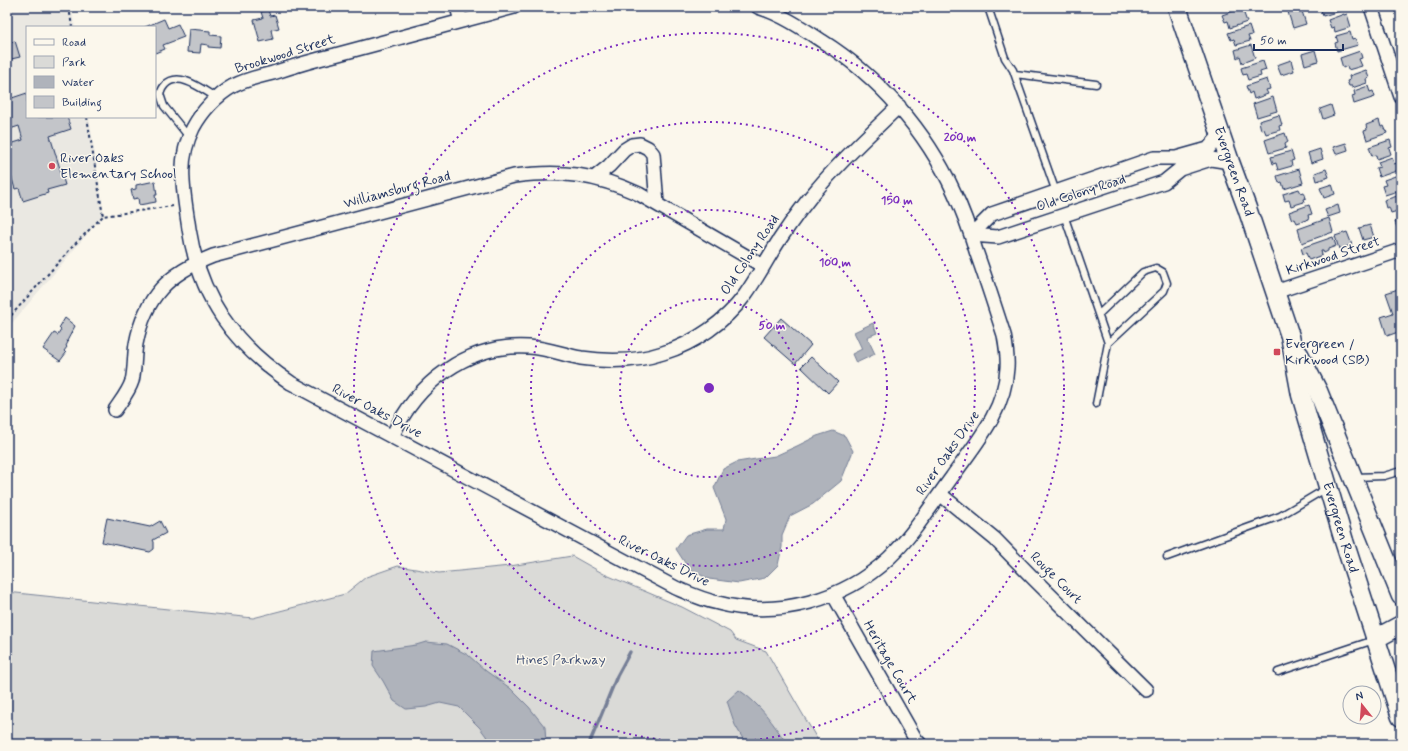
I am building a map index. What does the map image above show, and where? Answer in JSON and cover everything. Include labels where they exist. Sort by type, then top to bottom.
[{"type":"street","points":[[457,7],[461,21]]},
{"type":"street","name":"Brookwood Street","points":[[196,262],[185,204],[182,182],[182,163],[193,127],[202,113],[217,98],[232,87],[252,79],[325,57],[461,21],[483,11],[514,7]]},
{"type":"street","points":[[758,7],[771,9],[847,57],[875,81],[899,106],[917,129],[937,159],[954,190],[971,235]]},
{"type":"street","name":"Evergreen Road","points":[[1177,7],[1290,336],[1301,395],[1375,640],[1401,717]]},
{"type":"street","points":[[1371,7],[1401,97]]},
{"type":"street","name":"Old Colony Road","points":[[392,436],[404,412],[421,391],[441,373],[464,360],[490,351],[516,347],[542,349],[580,358],[606,360],[635,359],[663,353],[694,340],[721,320],[745,295],[790,224],[818,188],[849,154],[899,106]]},
{"type":"street","name":"Old Colony Road","points":[[971,235],[992,214],[1154,158],[1176,158],[1208,149],[1220,135]]},
{"type":"street","points":[[594,178],[609,166],[624,150],[632,145],[640,144],[648,148],[653,154],[657,204]]},
{"type":"street","name":"Old Colony Road","points":[[971,235],[998,237],[1164,182],[1180,169],[1211,159],[1230,162]]},
{"type":"street","name":"Williamsburg Road","points":[[116,410],[132,382],[138,331],[143,317],[160,290],[171,278],[196,262],[213,256],[514,176],[540,173],[567,173],[594,178],[620,186],[640,194],[764,266]]},
{"type":"street","name":"River Oaks Drive","points":[[196,262],[207,291],[220,315],[236,337],[259,360],[291,383],[676,588],[699,598],[734,607],[768,609],[820,600],[858,582],[889,558],[909,536],[991,422],[1001,400],[1006,380],[1007,355],[1004,335],[971,235]]},
{"type":"street","name":"Kirkwood Street","points":[[1275,292],[1401,250]]},
{"type":"street","name":"Evergreen Road","points":[[1290,336],[1318,390],[1401,596]]},
{"type":"street","points":[[1328,487],[1353,477]]},
{"type":"street","name":"Rouge Court","points":[[940,494],[995,539],[1038,584],[1146,690]]},
{"type":"street","name":"Heritage Court","points":[[833,594],[916,740],[920,744]]},
{"type":"street","points":[[1375,640],[1401,625]]},
{"type":"lane","points":[[988,7],[1005,58],[1015,74],[1056,192]]},
{"type":"lane","points":[[1015,74],[1096,84]]},
{"type":"lane","points":[[189,137],[164,106],[160,94],[165,85],[175,80],[188,80],[217,98]]},
{"type":"lane","points":[[1064,215],[1108,344],[1096,404]]},
{"type":"lane","points":[[1098,314],[1143,272],[1156,268],[1163,272],[1167,282],[1164,291],[1108,344]]},
{"type":"lane","points":[[1353,477],[1384,476],[1401,471]]},
{"type":"lane","points":[[1167,557],[1280,516],[1328,487]]},
{"type":"lane","points":[[1278,672],[1375,640]]},
{"type":"path","points":[[69,7],[72,26]]},
{"type":"path","points":[[87,118],[103,216]]},
{"type":"path","points":[[7,320],[73,246],[103,216],[185,204]]},
{"type":"shaded area","name":"River Oaks Elementary School","points":[[7,7],[71,7],[75,26],[26,26],[26,118],[89,118],[104,214],[7,329]]},
{"type":"green space","name":"Hines Parkway","points":[[572,556],[604,574],[682,607],[730,632],[736,640],[766,651],[820,744],[7,744],[7,592],[253,618],[345,594],[366,577],[398,566],[439,573],[510,566]]},
{"type":"water","points":[[873,323],[877,333],[867,337],[875,354],[856,363],[852,354],[862,349],[854,332]]},
{"type":"water","points":[[833,431],[845,436],[853,451],[841,481],[813,504],[790,516],[782,535],[782,547],[778,565],[765,578],[739,583],[709,579],[689,569],[676,549],[686,535],[707,529],[724,529],[726,519],[714,488],[723,469],[737,462],[775,456],[817,436]]},
{"type":"water","points":[[426,642],[447,644],[468,655],[486,671],[510,688],[529,707],[545,727],[546,744],[492,744],[480,728],[459,707],[440,703],[426,707],[406,709],[394,701],[373,666],[374,651],[416,645]]},
{"type":"water","points":[[739,690],[747,695],[760,708],[787,744],[746,744],[735,725],[727,701]]},
{"type":"building","points":[[1320,7],[1345,7],[1346,9],[1323,16]]},
{"type":"building","points":[[1242,8],[1247,22],[1230,28],[1228,21],[1225,22],[1222,15]]},
{"type":"building","points":[[1301,8],[1306,24],[1293,28],[1288,12]]},
{"type":"building","points":[[268,10],[270,16],[275,15],[279,28],[271,30],[273,39],[260,42],[254,20],[263,18],[261,12]]},
{"type":"building","points":[[1347,14],[1351,27],[1335,32],[1334,27],[1331,28],[1328,20]]},
{"type":"building","points":[[164,19],[168,28],[178,24],[184,37],[163,45],[165,49],[156,53],[156,26],[147,26]]},
{"type":"building","points":[[1249,26],[1252,35],[1248,36],[1250,41],[1236,45],[1234,39],[1231,40],[1228,33]]},
{"type":"building","points":[[189,29],[210,31],[210,35],[221,36],[220,48],[208,47],[208,45],[201,44],[200,53],[187,52]]},
{"type":"building","points":[[1350,32],[1352,39],[1355,38],[1358,45],[1337,51],[1335,43],[1338,42],[1336,36]]},
{"type":"building","points":[[15,41],[20,57],[7,60],[7,43]]},
{"type":"building","points":[[1251,45],[1255,58],[1242,63],[1240,56],[1237,58],[1235,50]]},
{"type":"building","points":[[1315,50],[1318,61],[1305,65],[1302,54]]},
{"type":"building","points":[[1360,51],[1362,58],[1359,59],[1362,66],[1348,70],[1347,66],[1343,68],[1340,58]]},
{"type":"building","points":[[1291,60],[1294,71],[1281,75],[1277,65]]},
{"type":"building","points":[[1263,61],[1266,70],[1260,72],[1261,76],[1248,80],[1246,74],[1243,75],[1241,68]]},
{"type":"building","points":[[1366,70],[1369,78],[1366,79],[1367,83],[1352,88],[1352,86],[1349,86],[1347,81],[1350,80],[1349,76]]},
{"type":"building","points":[[1267,79],[1270,89],[1266,90],[1268,94],[1254,99],[1252,92],[1249,94],[1246,86]]},
{"type":"building","points":[[7,82],[12,98],[26,93],[26,118],[67,118],[71,129],[50,136],[65,185],[47,190],[48,193],[23,201],[19,188],[15,189],[7,162],[7,160],[9,160],[7,145],[23,140],[19,126],[7,130]]},
{"type":"building","points":[[1368,86],[1370,92],[1373,91],[1375,97],[1354,104],[1352,96],[1355,95],[1354,91]]},
{"type":"building","points":[[1273,97],[1277,111],[1257,117],[1253,104]]},
{"type":"building","points":[[1331,105],[1334,115],[1323,119],[1320,109]]},
{"type":"building","points":[[1279,115],[1282,125],[1279,126],[1280,130],[1266,134],[1264,129],[1261,130],[1259,121]]},
{"type":"building","points":[[1379,120],[1381,127],[1384,126],[1387,133],[1367,140],[1364,131],[1367,130],[1366,125]]},
{"type":"building","points":[[1285,133],[1288,142],[1285,144],[1286,148],[1269,153],[1265,140]]},
{"type":"building","points":[[1390,140],[1392,147],[1389,148],[1391,154],[1377,159],[1376,155],[1372,156],[1369,147]]},
{"type":"building","points":[[1346,143],[1348,150],[1336,154],[1333,147]]},
{"type":"building","points":[[1320,149],[1323,159],[1311,163],[1308,153]]},
{"type":"building","points":[[1291,151],[1294,160],[1291,161],[1292,166],[1278,170],[1276,163],[1273,164],[1271,157]]},
{"type":"building","points":[[1392,157],[1394,164],[1397,163],[1399,170],[1379,177],[1376,168],[1380,167],[1378,162]]},
{"type":"building","points":[[1299,169],[1303,183],[1284,189],[1282,182],[1279,183],[1277,176]]},
{"type":"building","points":[[1326,169],[1329,177],[1317,181],[1315,173]]},
{"type":"building","points":[[1401,174],[1401,190],[1385,195],[1382,186],[1386,185],[1384,180]]},
{"type":"building","points":[[155,181],[157,195],[155,195],[156,202],[139,205],[138,198],[133,199],[131,190],[136,189],[136,185]]},
{"type":"building","points":[[1332,184],[1335,194],[1324,198],[1320,188]]},
{"type":"building","points":[[1299,189],[1301,193],[1304,192],[1306,198],[1303,199],[1304,202],[1291,206],[1289,200],[1285,201],[1283,194]]},
{"type":"building","points":[[1401,195],[1401,210],[1391,213],[1389,207],[1386,208],[1384,200]]},
{"type":"building","points":[[1309,205],[1312,214],[1308,215],[1309,219],[1297,223],[1295,219],[1292,220],[1289,212]]},
{"type":"building","points":[[1338,205],[1340,213],[1328,217],[1325,210]]},
{"type":"building","points":[[1401,214],[1400,229],[1399,226],[1397,227],[1395,222],[1398,221],[1396,216]]},
{"type":"building","points":[[1329,218],[1333,232],[1302,243],[1298,229]]},
{"type":"building","points":[[1370,225],[1374,237],[1363,240],[1359,228]]},
{"type":"building","points":[[1347,232],[1352,245],[1339,249],[1335,236]]},
{"type":"building","points":[[1333,237],[1336,246],[1328,249],[1328,251],[1324,253],[1321,251],[1322,255],[1309,260],[1306,253],[1303,254],[1301,248]]},
{"type":"building","points":[[1401,288],[1401,331],[1387,336],[1381,317],[1393,313],[1386,293]]},
{"type":"building","points":[[65,318],[75,326],[67,341],[67,347],[64,351],[66,353],[60,361],[43,349],[54,333],[58,335],[61,330],[59,328]]},
{"type":"building","points":[[781,318],[811,345],[795,364],[764,337]]},
{"type":"building","points":[[811,357],[838,382],[828,393],[801,367]]},
{"type":"building","points":[[107,518],[150,527],[160,521],[166,533],[153,540],[154,549],[150,552],[102,542]]},
{"type":"waterway","points":[[589,744],[617,676],[630,652]]},
{"type":"place","name":"River Oaks Elementary School","points":[[52,166]]},
{"type":"place","name":"Evergreen / Kirkwood (SB)","points":[[1277,352]]}]
